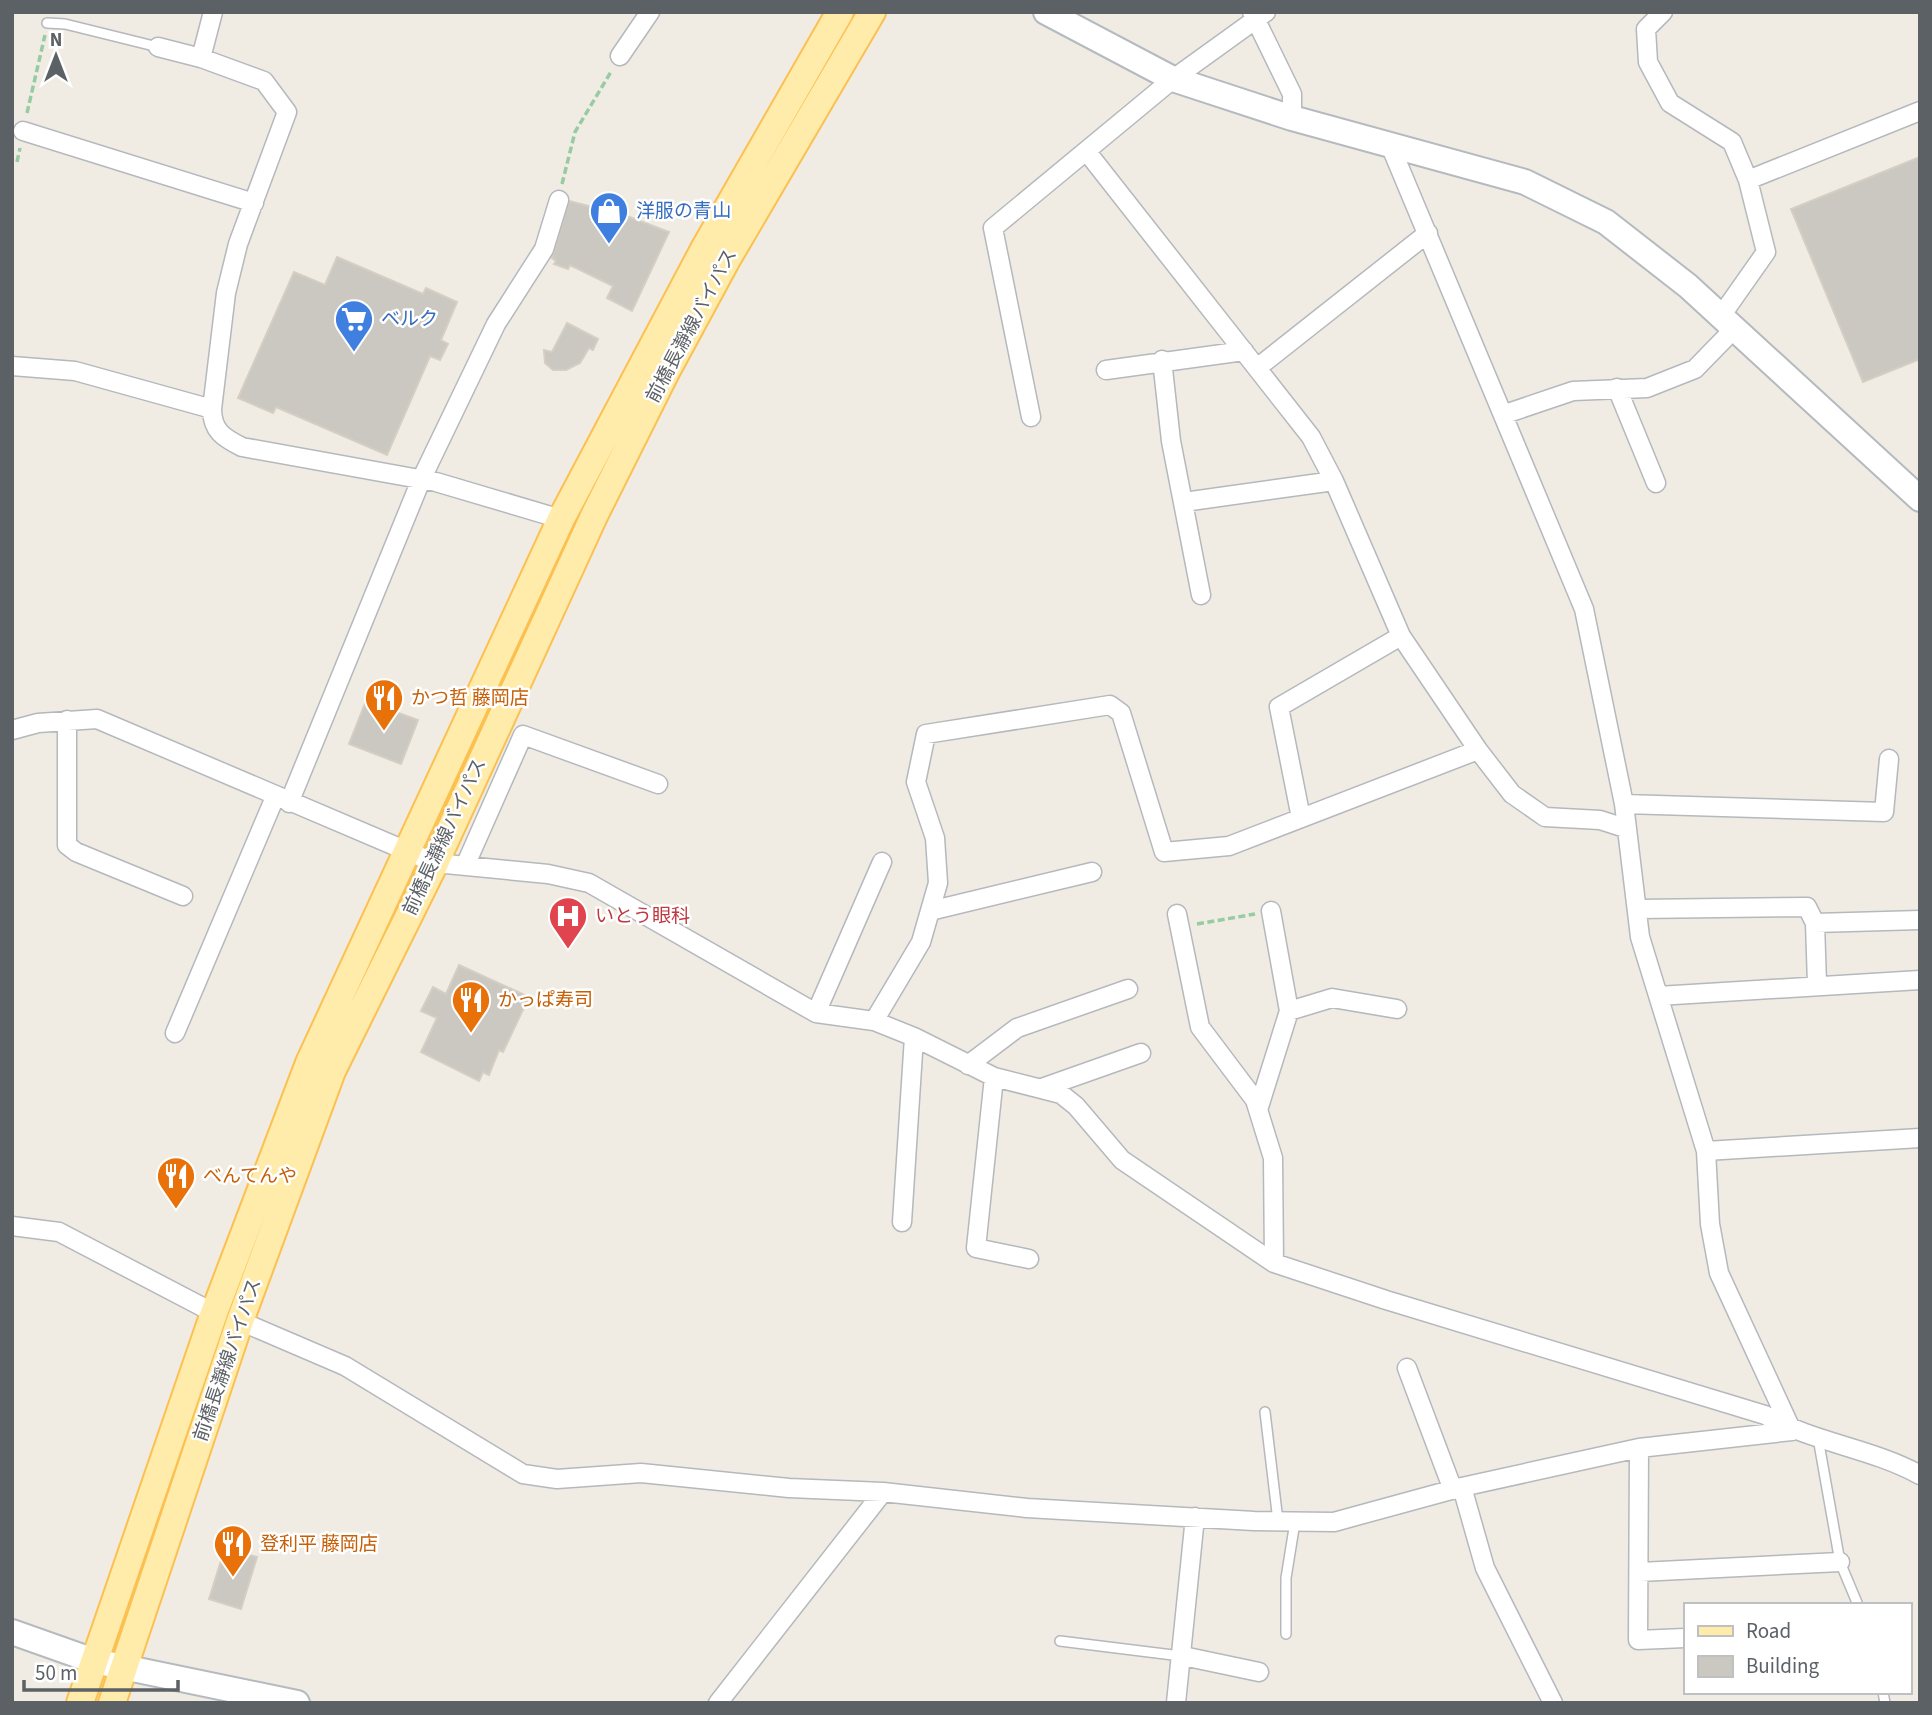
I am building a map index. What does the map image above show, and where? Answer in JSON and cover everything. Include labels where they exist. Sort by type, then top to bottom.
[{"type":"main road","name":"前橋長瀞線バイパス","points":[[80,1703],[214,1313],[309,1063],[561,519],[704,249],[840,12]]},
{"type":"main road","name":"前橋長瀞線バイパス","points":[[112,1703],[240,1321],[332,1071],[435,863],[588,528],[667,370],[726,261],[872,12]]},
{"type":"street","points":[[201,58],[213,12]]},
{"type":"street","points":[[620,56],[650,12]]},
{"type":"street","points":[[1046,12],[1173,79],[1292,118],[1525,182],[1606,222],[1728,322],[1920,499]]},
{"type":"street","points":[[1505,414],[1573,391],[1647,388],[1695,369],[1728,322],[1766,252],[1748,180],[1732,142],[1670,103],[1648,62],[1646,29],[1663,12]]},
{"type":"street","points":[[1031,417],[993,228],[1173,79],[1257,15],[1292,94],[1292,118]]},
{"type":"street","points":[[158,47],[201,58],[264,81],[287,112],[238,244],[226,293],[212,409],[212,419],[220,436],[242,447],[421,480],[561,519]]},
{"type":"street","points":[[1748,180],[1920,111]]},
{"type":"street","points":[[23,131],[254,204]]},
{"type":"street","points":[[1391,145],[1584,608],[1625,804],[1625,828],[1640,937],[1706,1151],[1710,1224],[1719,1273],[1792,1431]]},
{"type":"street","points":[[1087,152],[1311,437],[1334,481],[1401,636],[1478,750],[1512,794],[1545,817],[1600,820],[1625,828]]},
{"type":"street","points":[[175,1033],[282,800],[421,480],[496,324],[544,249],[559,200]]},
{"type":"street","points":[[1257,368],[1428,233]]},
{"type":"street","points":[[1106,370],[1162,360],[1244,351]]},
{"type":"street","points":[[1162,360],[1171,441],[1201,595]]},
{"type":"street","points":[[12,366],[75,372],[212,409]]},
{"type":"street","points":[[1617,388],[1657,483]]},
{"type":"street","points":[[1184,502],[1334,481]]},
{"type":"street","points":[[1301,818],[1279,708],[1401,636]]},
{"type":"street","points":[[874,1021],[921,942],[938,883],[935,838],[916,782],[926,734],[1110,705],[1121,713],[1164,852],[1228,846],[1478,750]]},
{"type":"street","points":[[12,730],[67,720],[97,719],[435,863],[548,874],[589,883],[816,1013],[874,1021],[914,1037],[994,1077],[1061,1094],[1076,1106],[1122,1160],[1274,1263],[1386,1300],[1765,1415],[1792,1431],[1901,1464],[1920,1475]]},
{"type":"street","points":[[67,720],[67,845],[76,852],[183,896]]},
{"type":"street","points":[[465,866],[523,735],[658,784]]},
{"type":"street","points":[[1625,804],[1884,812],[1889,759]]},
{"type":"street","points":[[816,1013],[882,862]]},
{"type":"street","points":[[930,912],[1093,872]]},
{"type":"street","points":[[1638,909],[1807,907],[1815,923],[1817,984]]},
{"type":"street","points":[[1258,1110],[1289,1011],[1270,911]]},
{"type":"street","points":[[1815,923],[1920,920]]},
{"type":"street","points":[[1178,921],[1200,1027],[1255,1100],[1273,1158],[1274,1263]]},
{"type":"street","points":[[1658,996],[1817,984],[1920,980]]},
{"type":"street","points":[[968,1065],[1017,1028],[1128,989]]},
{"type":"street","points":[[1289,1011],[1332,998],[1397,1009]]},
{"type":"street","points":[[902,1222],[914,1037]]},
{"type":"street","points":[[1041,1089],[1141,1053]]},
{"type":"street","points":[[994,1077],[976,1248],[1029,1259]]},
{"type":"street","points":[[1706,1151],[1920,1138]]},
{"type":"street","points":[[12,1226],[58,1232],[214,1313]]},
{"type":"street","points":[[240,1321],[345,1366],[523,1474],[556,1479],[641,1473],[789,1488],[883,1492],[1027,1507],[1334,1522],[1457,1488],[1639,1448],[1792,1431]]},
{"type":"street","points":[[1407,1368],[1457,1488],[1485,1568],[1553,1703]]},
{"type":"street","points":[[1639,1448],[1638,1640],[1684,1638]]},
{"type":"street","points":[[718,1703],[883,1492]]},
{"type":"street","points":[[1176,1703],[1183,1656],[1195,1517]]},
{"type":"street","points":[[1640,1572],[1840,1562]]},
{"type":"street","points":[[12,1632],[94,1661],[297,1703]]},
{"type":"street","points":[[1183,1656],[1259,1672]]},
{"type":"lane","points":[[47,23],[65,24],[158,47]]},
{"type":"lane","points":[[1265,1412],[1287,1521],[1286,1634]]},
{"type":"lane","points":[[1818,1438],[1840,1562],[1857,1603]]},
{"type":"lane","points":[[1060,1641],[1183,1656]]},
{"type":"path","points":[[17,162],[47,23]]},
{"type":"path","points":[[559,200],[575,132],[620,56]]},
{"type":"path","points":[[1178,921],[1270,911]]},
{"type":"building","points":[[1920,157],[1920,359],[1863,382],[1791,209]]},
{"type":"building","name":"洋服の青山","points":[[569,201],[627,216],[669,232],[632,311],[607,298],[613,286],[570,265],[568,269],[554,264],[556,261],[552,258]]},
{"type":"building","points":[[337,257],[423,294],[426,288],[457,302],[441,340],[448,344],[440,360],[430,356],[387,455],[276,407],[273,413],[238,398],[294,272],[325,285]]},
{"type":"building","points":[[567,323],[598,339],[593,350],[589,348],[580,363],[566,370],[553,370],[545,363],[544,350],[552,352]]},
{"type":"building","name":"かつ哲 藤岡店","points":[[366,701],[418,720],[401,764],[349,744]]},
{"type":"building","name":"かっぱ寿司","points":[[459,965],[529,997],[503,1052],[499,1050],[489,1075],[483,1072],[479,1081],[421,1052],[437,1018],[421,1011],[433,987],[446,994]]},
{"type":"building","name":"登利平 藤岡店","points":[[225,1548],[257,1557],[241,1609],[209,1599]]},
{"type":"place","name":"洋服の青山","points":[[609,245]]},
{"type":"place","name":"ベルク","points":[[354,353]]},
{"type":"place","name":"かつ哲 藤岡店","points":[[384,732]]},
{"type":"place","name":"いとう眼科","points":[[568,950]]},
{"type":"place","name":"かっぱ寿司","points":[[471,1034]]},
{"type":"place","name":"べんてんや","points":[[176,1210]]},
{"type":"place","name":"登利平 藤岡店","points":[[233,1578]]}]
